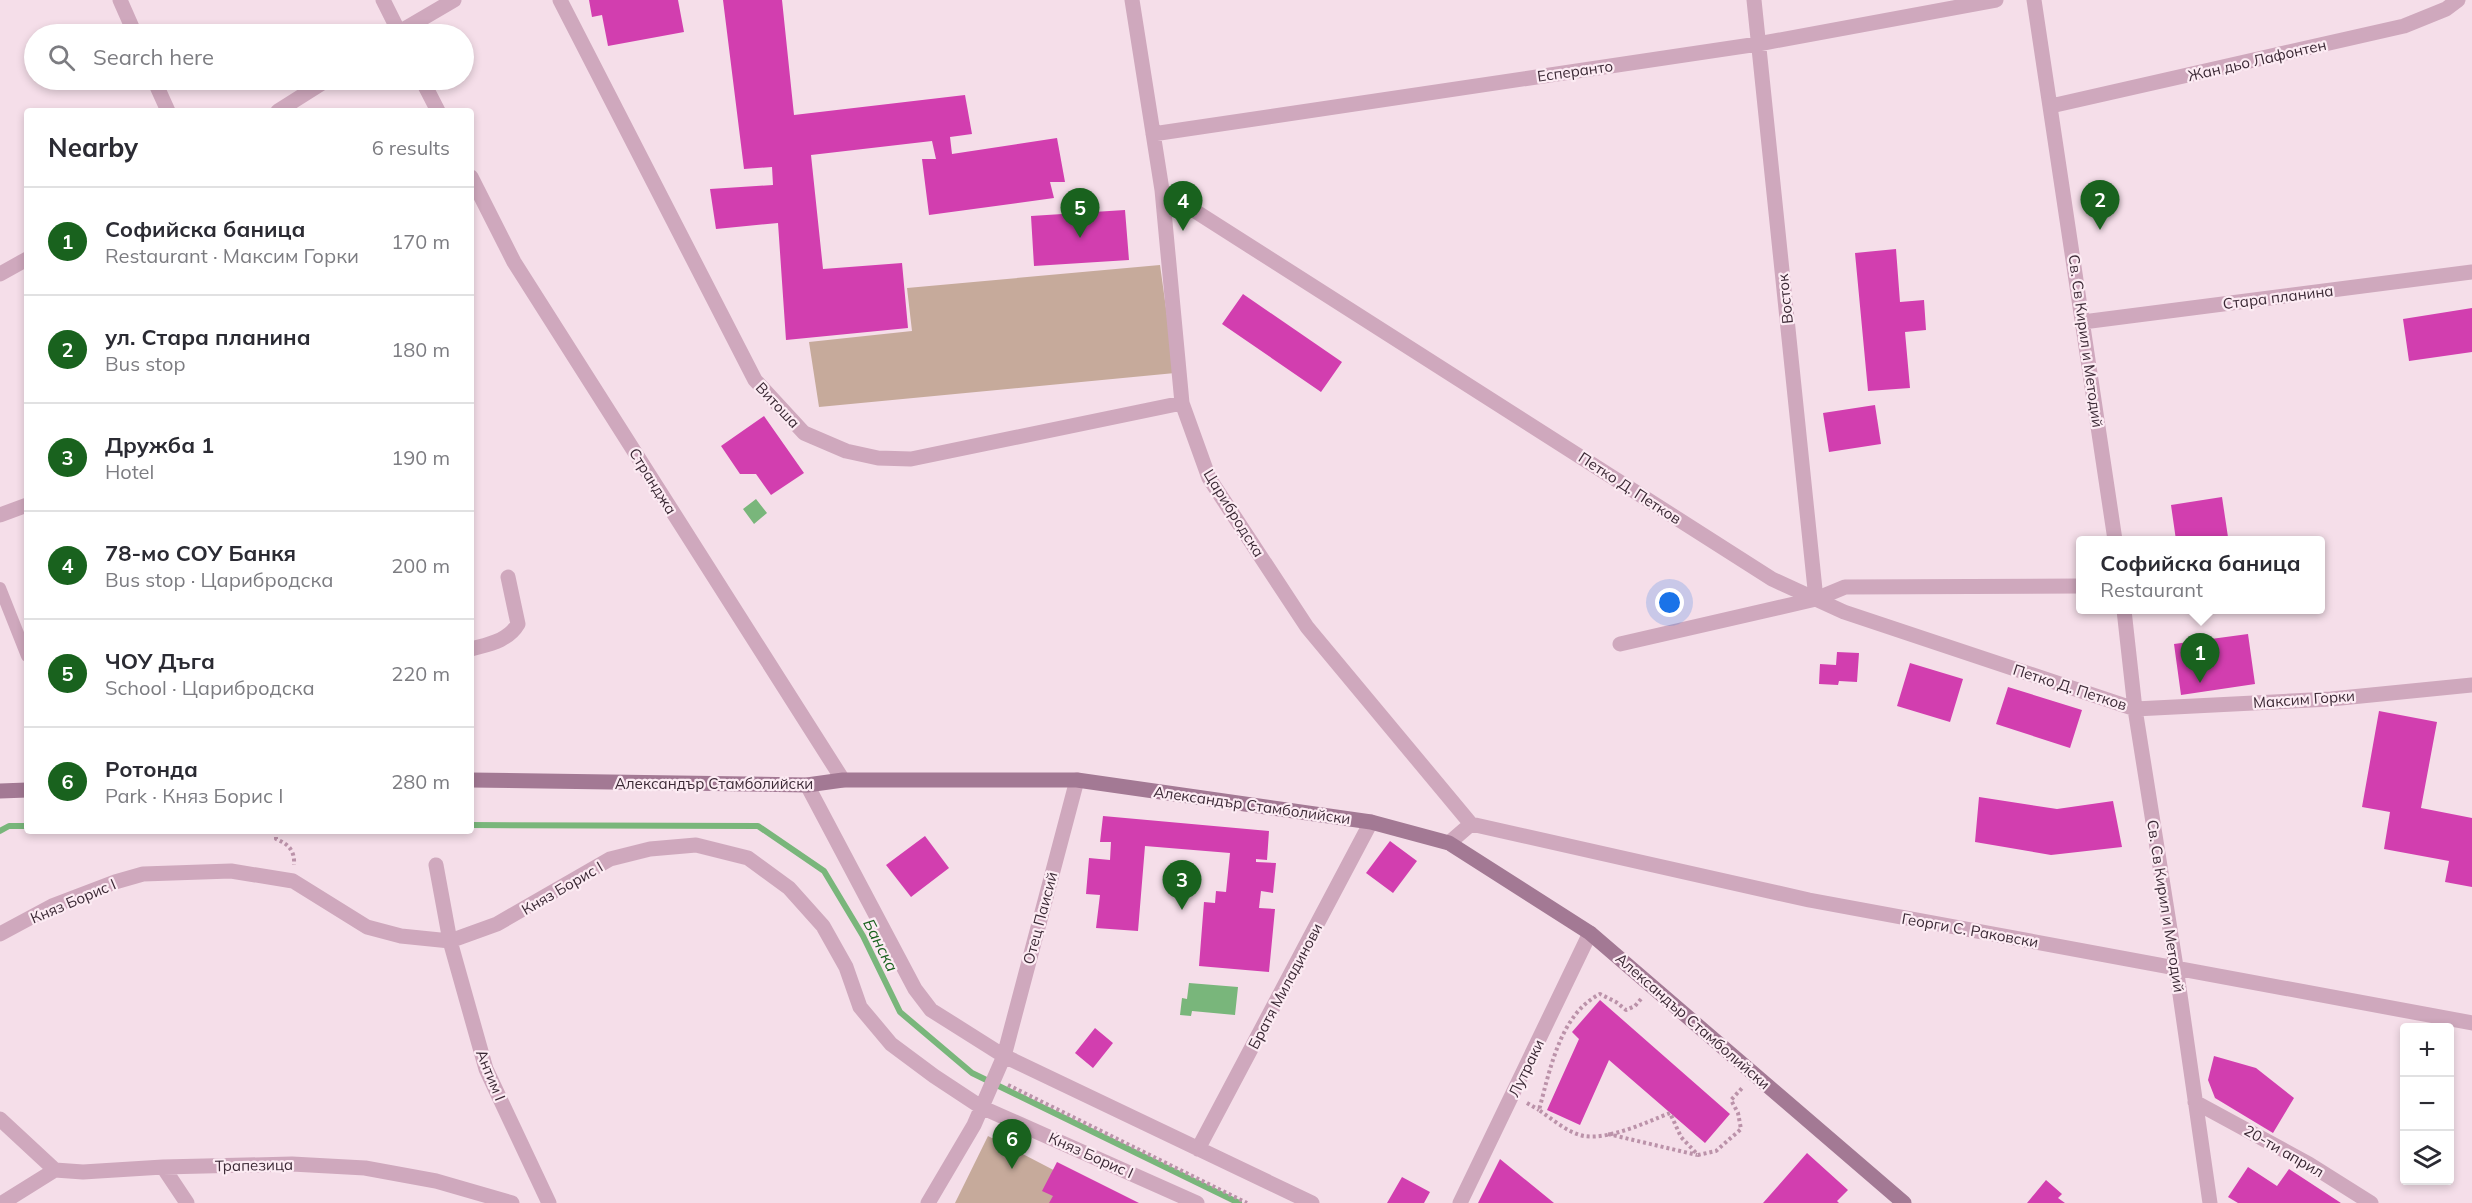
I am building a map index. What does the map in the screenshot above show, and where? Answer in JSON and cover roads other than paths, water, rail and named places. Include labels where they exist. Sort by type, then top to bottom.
[{"type":"street","points":[[120,0],[131,24]]},
{"type":"street","points":[[383,0],[394,24]]},
{"type":"street","points":[[414,24],[454,0]]},
{"type":"street","name":"Витоша","points":[[560,0],[755,380],[804,433],[846,451],[878,458],[911,459],[1182,403]]},
{"type":"street","name":"Царибродска","points":[[1132,0],[1162,190],[1182,403],[1209,478],[1307,627],[1471,824]]},
{"type":"street","name":"Восток","points":[[1754,0],[1816,599]]},
{"type":"street","name":"Есперанто","points":[[1153,134],[1758,44],[1996,0]]},
{"type":"street","name":"Св. Св Кирил и Методий","points":[[2034,0],[2114,536]]},
{"type":"street","name":"Жан дьо Лафонтен","points":[[2051,106],[2404,27],[2446,9],[2458,0]]},
{"type":"street","points":[[159,90],[167,108]]},
{"type":"street","points":[[283,108],[311,90]]},
{"type":"street","points":[[427,90],[436,108]]},
{"type":"street","name":"Странджа","points":[[474,183],[514,262],[843,780]]},
{"type":"street","name":"Петко Д. Петков","points":[[1162,190],[1772,579],[1844,612],[2135,708]]},
{"type":"street","points":[[0,274],[24,261]]},
{"type":"street","name":"Стара планина","points":[[2083,322],[2472,272]]},
{"type":"street","points":[[0,515],[24,507]]},
{"type":"street","points":[[474,649],[506,638],[514,632],[518,624],[508,577]]},
{"type":"street","points":[[1620,644],[1816,599],[1845,587],[2076,586]]},
{"type":"street","name":"Св. Св Кирил и Методий","points":[[2125,614],[2135,708],[2210,1203]]},
{"type":"street","name":"Максим Горки","points":[[2135,708],[2331,699],[2472,685]]},
{"type":"street","name":"Александър Стамболийски","points":[[474,780],[807,785],[843,780],[1077,780],[1371,822],[1449,843],[1590,933],[1905,1203]]},
{"type":"street","name":"Отец Паисий","points":[[983,1103],[1004,1056],[1077,780]]},
{"type":"street","points":[[807,785],[915,989],[931,1010],[1004,1056],[1312,1203]]},
{"type":"street","points":[[0,791],[24,790]]},
{"type":"street","name":"Братя Миладинови","points":[[1198,1149],[1371,822]]},
{"type":"street","points":[[1449,843],[1471,824]]},
{"type":"street","name":"Георги С. Раковски","points":[[1471,824],[1809,900],[2472,1023]]},
{"type":"street","name":"Княз Борис I","points":[[0,934],[52,906],[143,874],[231,871],[292,881],[367,927],[401,936],[450,941],[497,924],[610,860],[650,849],[696,845],[748,858],[789,888],[823,926],[846,967],[860,1006],[891,1044],[934,1076],[983,1103],[1197,1203]]},
{"type":"street","name":"Антим I","points":[[436,865],[450,941],[486,1070],[549,1203]]},
{"type":"street","name":"Лутраки","points":[[1460,1203],[1590,933]]},
{"type":"street","name":"20-ти април","points":[[2195,1102],[2309,1164],[2371,1203]]},
{"type":"street","points":[[928,1203],[974,1125],[983,1103]]},
{"type":"street","points":[[0,1119],[55,1170],[2,1203]]},
{"type":"street","name":"Трапезица","points":[[55,1170],[83,1172],[163,1167],[292,1164],[365,1168],[436,1181],[512,1203]]},
{"type":"street","points":[[163,1167],[187,1203]]},
{"type":"lane","points":[[0,588],[24,648]]},
{"type":"waterway","name":"Банска","points":[[474,825],[758,826],[824,871],[863,936],[900,1012],[972,1073],[1239,1203]]},
{"type":"waterway","name":"Банска","points":[[0,831],[9,826],[24,826]]},
{"type":"place","name":"ул. Стара планина","points":[[2100,230]]},
{"type":"place","name":"78-мо СОУ Банкя","points":[[1183,231]]},
{"type":"place","name":"ЧОУ Дъга","points":[[1080,238]]},
{"type":"place","name":"Софийска баница","points":[[2200,683]]},
{"type":"place","name":"Дружба 1","points":[[1182,910]]},
{"type":"place","name":"Ротонда","points":[[1012,1169]]}]
